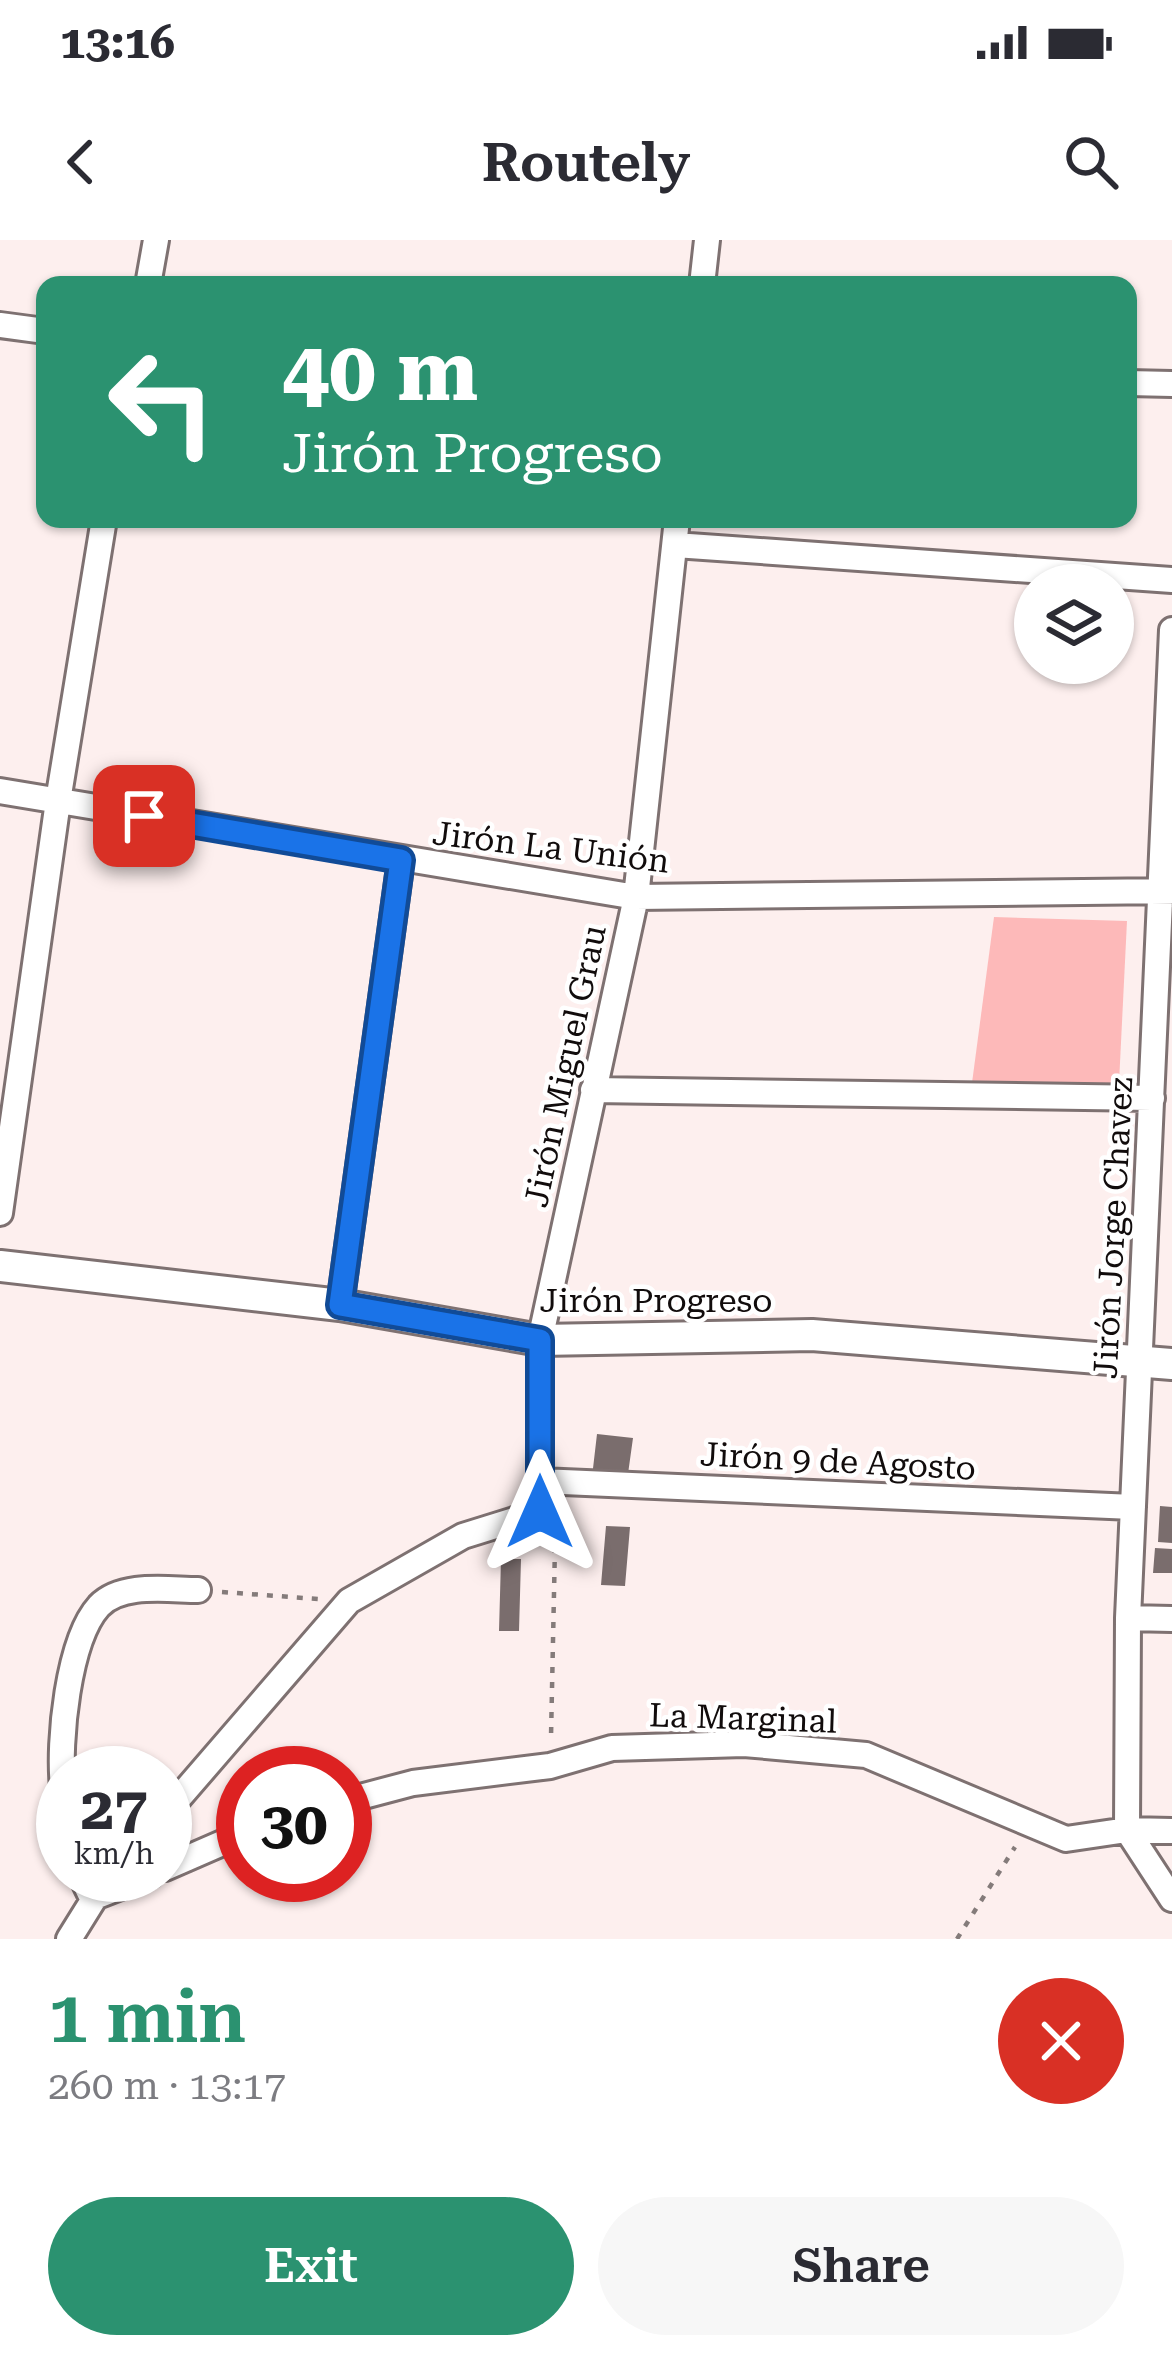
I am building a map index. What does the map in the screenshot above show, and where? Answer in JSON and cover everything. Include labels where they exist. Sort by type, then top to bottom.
[{"type":"street","points":[[150,276],[156,240]]},
{"type":"street","points":[[703,276],[707,240]]},
{"type":"street","points":[[0,325],[36,330]]},
{"type":"street","points":[[1137,382],[1172,384]]},
{"type":"street","points":[[0,1213],[58,801],[103,528]]},
{"type":"street","points":[[676,532],[1172,580]]},
{"type":"street","name":"Jirón Miguel Grau","points":[[540,1512],[540,1340],[636,897],[676,532]]},
{"type":"street","name":"Jirón Jorge Chavez","points":[[1127,1830],[1133,1508],[1167,891],[1172,630]]},
{"type":"street","name":"Jirón La Unión","points":[[0,791],[636,897],[1167,891]]},
{"type":"street","points":[[340,1305],[401,860]]},
{"type":"street","points":[[593,1090],[1152,1098]]},
{"type":"street","name":"Jirón Progreso","points":[[0,1266],[340,1305],[540,1340],[812,1335],[1172,1364]]},
{"type":"street","name":"Jirón 9 de Agosto","points":[[540,1481],[1133,1508]]},
{"type":"street","points":[[192,1783],[349,1601],[463,1536],[540,1512]]},
{"type":"street","points":[[64,1746],[65,1712],[79,1644],[100,1605],[127,1591],[198,1590]]},
{"type":"street","points":[[1129,1618],[1172,1619]]},
{"type":"street","name":"La Marginal","points":[[372,1794],[413,1783],[550,1766],[612,1748],[744,1744],[866,1755],[1066,1839],[1127,1830],[1172,1831]]},
{"type":"street","points":[[1127,1830],[1172,1899]]},
{"type":"street","points":[[69,1939],[82,1902]]},
{"type":"path","points":[[540,1512],[555,1544],[550,1766]]},
{"type":"path","points":[[198,1590],[349,1601]]},
{"type":"path","points":[[957,1939],[1030,1823]]},
{"type":"shaded area","points":[[994,917],[1127,921],[1119,1083],[972,1083]]},
{"type":"building","points":[[597,1434],[633,1438],[627,1481],[592,1477]]},
{"type":"building","points":[[1160,1506],[1172,1507],[1172,1543],[1158,1542]]},
{"type":"building","points":[[606,1526],[630,1527],[625,1586],[601,1585]]},
{"type":"building","points":[[1155,1548],[1172,1549],[1172,1573],[1153,1573]]},
{"type":"building","points":[[501,1559],[521,1559],[519,1631],[499,1631]]},
{"type":"route","points":[[144,816],[401,860],[340,1305],[540,1340],[540,1512]]}]
